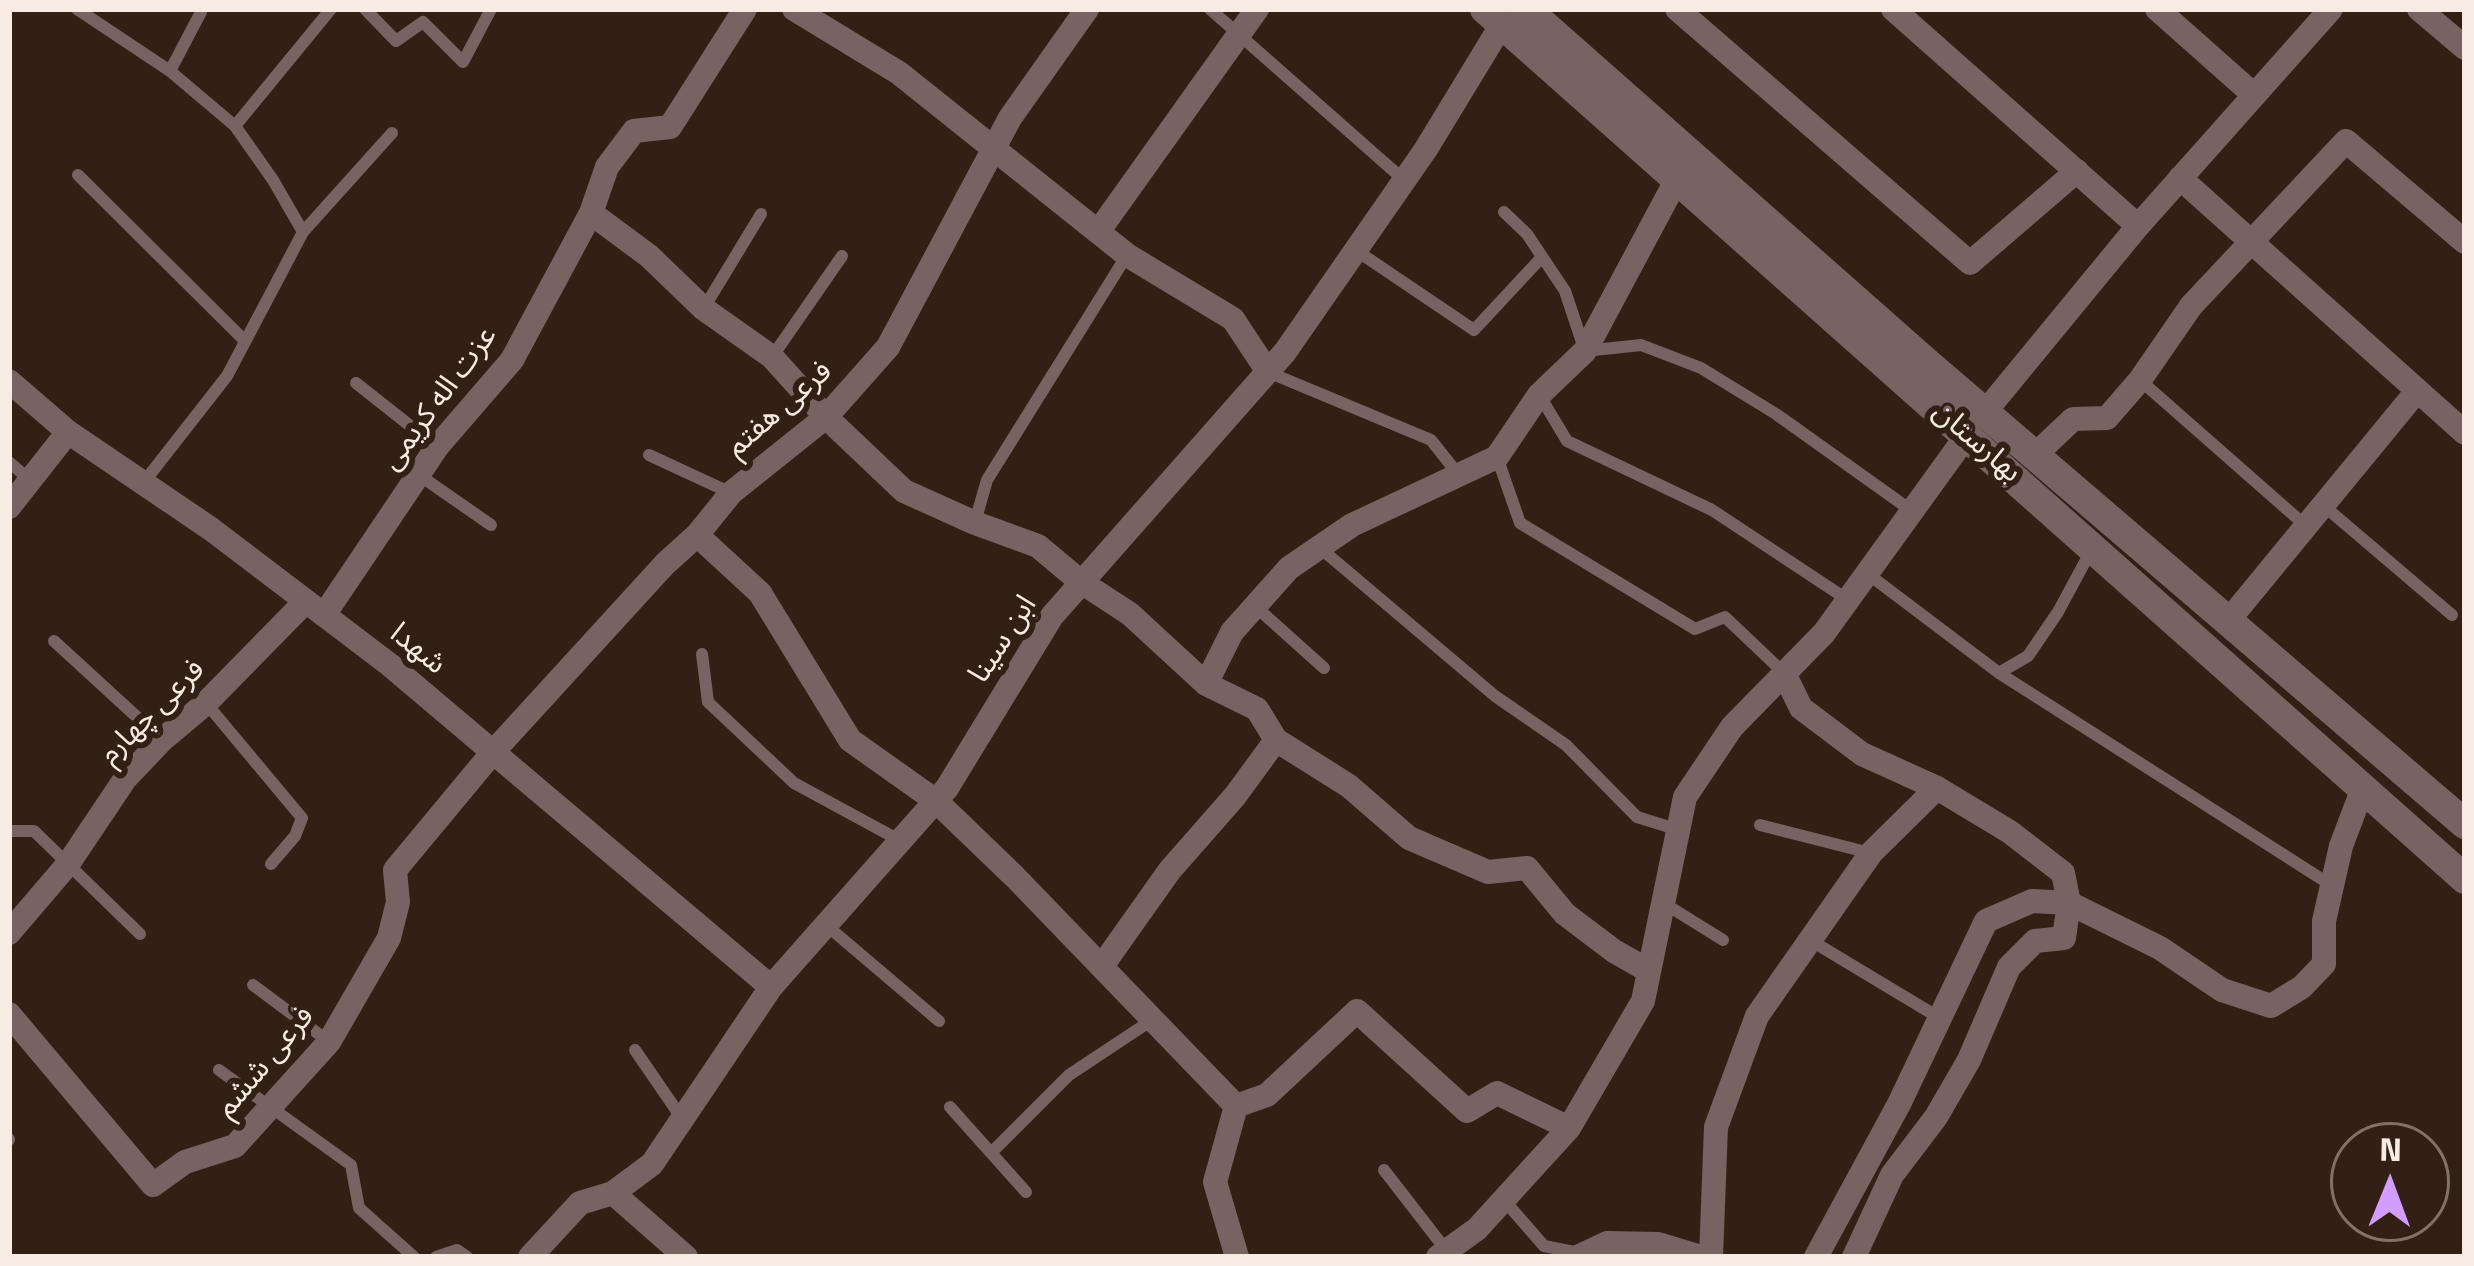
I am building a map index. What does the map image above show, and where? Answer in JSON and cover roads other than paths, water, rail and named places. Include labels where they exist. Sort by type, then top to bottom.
[{"type":"street","name":"عزت اله کریمی","points":[[315,608],[437,447],[512,360],[590,213],[607,167],[634,131],[670,127],[745,9]]},
{"type":"street","points":[[794,9],[899,73],[1126,255],[1233,319],[1268,372]]},
{"type":"street","points":[[1099,232],[1258,9]]},
{"type":"street","points":[[1677,9],[1970,263],[2077,171]]},
{"type":"street","points":[[1893,9],[2138,226]]},
{"type":"street","points":[[2157,9],[2254,95]]},
{"type":"street","points":[[1443,1254],[1478,1228],[1569,1128],[1643,1001],[1685,797],[1732,727],[1848,600],[1976,423],[2138,226],[2330,9]]},
{"type":"street","points":[[2419,9],[2465,48]]},
{"type":"street","name":"فرعی هفتم","points":[[493,752],[665,564],[698,535],[731,493],[826,417],[888,347],[995,147],[1076,13]]},
{"type":"street","name":"بهارستان","points":[[1516,13],[1677,179],[1976,423],[2035,455],[2105,536],[2228,621],[2465,824]]},
{"type":"street","name":"بهارستان","points":[[1516,13],[2105,536],[2363,788],[2465,879]]},
{"type":"street","name":"ابن سینا","points":[[530,1257],[580,1203],[614,1192],[652,1164],[771,987],[936,801],[1052,616],[1285,352],[1516,13]]},
{"type":"street","points":[[2035,455],[2073,419],[2107,418],[2140,380],[2191,306],[2346,141],[2465,242]]},
{"type":"street","points":[[2180,178],[2465,433]]},
{"type":"street","points":[[1206,684],[1232,632],[1289,568],[1352,525],[1497,457],[1539,395],[1585,351],[1677,179]]},
{"type":"street","points":[[590,213],[650,256],[704,309],[772,357],[826,417],[904,491],[1038,546],[1081,583],[1130,614],[1206,684],[1257,709],[1276,740],[1349,786],[1409,838],[1488,872],[1527,868],[1565,914],[1649,971]]},
{"type":"street","name":"شهدا","points":[[9,381],[68,432],[315,608],[771,987]]},
{"type":"street","points":[[2228,621],[2417,391]]},
{"type":"street","points":[[9,507],[68,432]]},
{"type":"street","points":[[698,535],[760,593],[850,740],[936,801],[1236,1106]]},
{"type":"street","name":"فرعی چهارم","points":[[9,933],[68,865],[125,779],[162,740],[315,608]]},
{"type":"street","points":[[1784,674],[1801,708],[1862,754],[1937,788],[2009,832],[2062,874],[2068,904],[2064,938],[2036,941],[2009,967],[1969,1060],[1936,1118],[1892,1174],[1854,1257]]},
{"type":"street","points":[[1102,966],[1170,870],[1235,796],[1276,740]]},
{"type":"street","name":"فرعی ششم","points":[[9,1014],[152,1185],[185,1162],[235,1146],[329,1042],[389,938],[398,902],[394,870],[493,752]]},
{"type":"street","points":[[1712,1257],[1716,1126],[1756,1016],[1871,853],[1937,788]]},
{"type":"street","points":[[1816,1257],[1899,1104],[1986,921],[2032,901],[2068,904],[2160,948],[2222,990],[2271,1006],[2302,987],[2324,964],[2324,921],[2341,846],[2363,788]]},
{"type":"street","points":[[1236,1106],[1267,1095],[1357,1011],[1467,1112],[1497,1093],[1569,1128]]},
{"type":"street","points":[[1236,1106],[1215,1182],[1238,1257]]},
{"type":"street","points":[[614,1192],[686,1257]]},
{"type":"street","points":[[1579,1255],[1606,1243],[1658,1244],[1701,1257]]},
{"type":"lane","points":[[77,9],[170,71],[236,126],[303,232]]},
{"type":"lane","points":[[236,126],[331,9]]},
{"type":"lane","points":[[364,9],[396,41],[423,22],[463,62],[490,9]]},
{"type":"lane","points":[[1210,9],[1404,180]]},
{"type":"lane","points":[[170,71],[201,12]]},
{"type":"lane","points":[[143,483],[227,376],[303,232],[392,133]]},
{"type":"lane","points":[[78,175],[245,341]]},
{"type":"lane","points":[[1504,212],[1527,234],[1565,290],[1585,351],[1641,345],[1701,368],[1776,414],[1914,512]]},
{"type":"lane","points":[[704,309],[761,214]]},
{"type":"lane","points":[[1356,250],[1474,330],[1542,256]]},
{"type":"lane","points":[[975,524],[987,480],[1126,255]]},
{"type":"lane","points":[[772,357],[842,256]]},
{"type":"lane","points":[[1268,372],[1431,440],[1458,474]]},
{"type":"lane","points":[[2140,380],[2306,526]]},
{"type":"lane","points":[[356,383],[437,447]]},
{"type":"lane","points":[[1539,395],[1567,441],[1712,510],[1848,600]]},
{"type":"lane","points":[[650,454],[731,493]]},
{"type":"lane","points":[[1497,457],[1520,523],[1694,629],[1725,617],[1784,674]]},
{"type":"lane","points":[[9,462],[30,480]]},
{"type":"lane","points":[[418,475],[491,525]]},
{"type":"lane","points":[[2323,506],[2452,614]]},
{"type":"lane","points":[[1999,673],[2028,656],[2105,536]]},
{"type":"lane","points":[[1319,548],[1495,696],[1566,745],[1637,817],[1679,830]]},
{"type":"lane","points":[[1868,574],[1999,673],[2332,885]]},
{"type":"lane","points":[[1255,606],[1324,668]]},
{"type":"lane","points":[[55,641],[162,740]]},
{"type":"lane","points":[[702,655],[708,702],[794,783],[900,841]]},
{"type":"lane","points":[[206,704],[302,818],[295,836],[271,864]]},
{"type":"lane","points":[[1760,825],[1871,853]]},
{"type":"lane","points":[[9,831],[34,831],[140,934]]},
{"type":"lane","points":[[1664,903],[1724,940]]},
{"type":"lane","points":[[826,925],[939,1021]]},
{"type":"lane","points":[[1808,940],[1937,1017]]},
{"type":"lane","points":[[253,986],[329,1042]]},
{"type":"lane","points":[[992,1152],[1069,1075],[1153,1019]]},
{"type":"lane","points":[[635,1050],[681,1117]]},
{"type":"lane","points":[[219,1070],[351,1165],[359,1208],[414,1257]]},
{"type":"lane","points":[[950,1106],[1026,1192]]},
{"type":"lane","points":[[1384,1170],[1443,1254]]},
{"type":"lane","points":[[1504,1200],[1544,1246],[1579,1255]]},
{"type":"lane","points":[[436,1257],[457,1250],[467,1257]]}]
